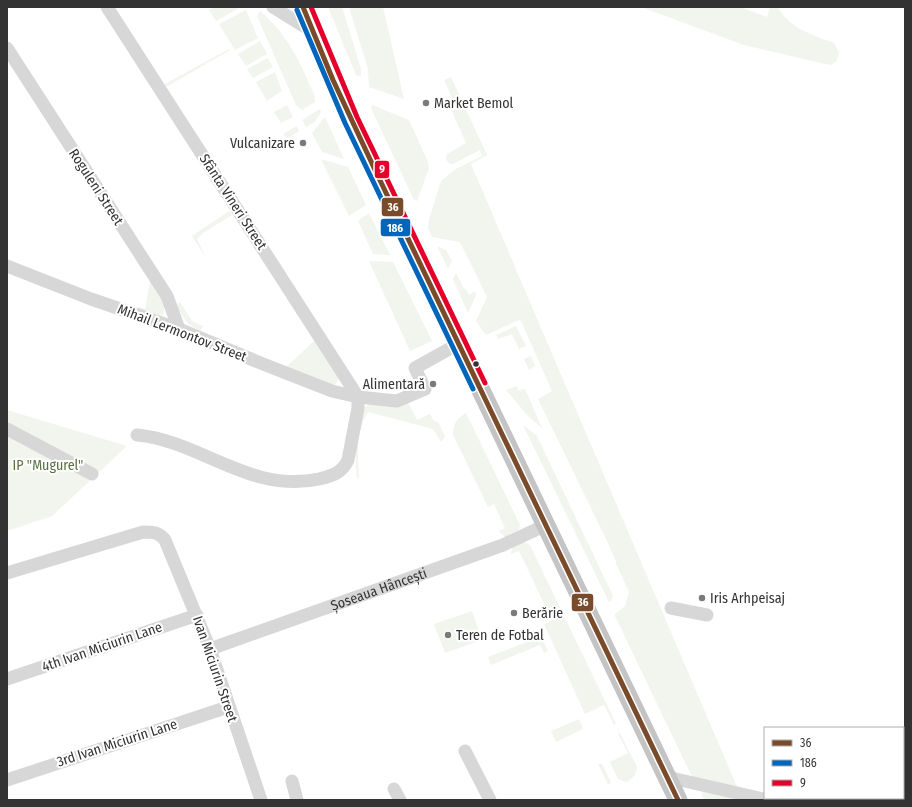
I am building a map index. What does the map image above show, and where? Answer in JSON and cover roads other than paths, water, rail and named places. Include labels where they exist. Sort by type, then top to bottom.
[{"type":"highway","points":[[303,7],[351,120],[678,800]]},
{"type":"street","name":"Sfânta Vineri Street","points":[[107,7],[358,397]]},
{"type":"street","points":[[273,7],[313,32]]},
{"type":"street","name":"Roguleni Street","points":[[7,48],[167,296],[178,329]]},
{"type":"street","name":"Mihail Lermontov Street","points":[[7,266],[91,299],[178,329],[332,391],[358,397],[397,402],[425,389],[415,368],[458,344]]},
{"type":"street","points":[[137,435],[161,438],[254,476],[287,483],[309,481],[328,477],[340,472],[345,466],[348,460],[358,408],[358,397]]},
{"type":"street","points":[[7,429],[92,474]]},
{"type":"street","name":"Șoseaua Hâncești","points":[[210,649],[503,545],[546,525]]},
{"type":"street","name":"Ivan Miciurin Street","points":[[7,573],[143,532],[157,533],[161,535],[165,540],[210,649],[257,799]]},
{"type":"street","points":[[671,608],[707,615]]},
{"type":"street","name":"4th Ivan Miciurin Lane","points":[[7,679],[197,615]]},
{"type":"street","name":"3rd Ivan Miciurin Lane","points":[[7,780],[228,707]]},
{"type":"street","points":[[465,751],[490,800]]},
{"type":"street","points":[[667,778],[768,800]]},
{"type":"street","points":[[292,781],[297,800]]},
{"type":"place","name":"Market Bemol","points":[[426,103]]},
{"type":"place","name":"Vulcanizare","points":[[303,143]]},
{"type":"place","name":"Alimentară","points":[[433,384]]},
{"type":"place","name":"Iris Arhpeisaj","points":[[702,598]]},
{"type":"place","name":"Berărie","points":[[514,613]]},
{"type":"place","name":"Teren de Fotbal","points":[[448,635]]},
{"type":"park label","name":"IP \"Mugurel\"","points":[[48,465]]}]
